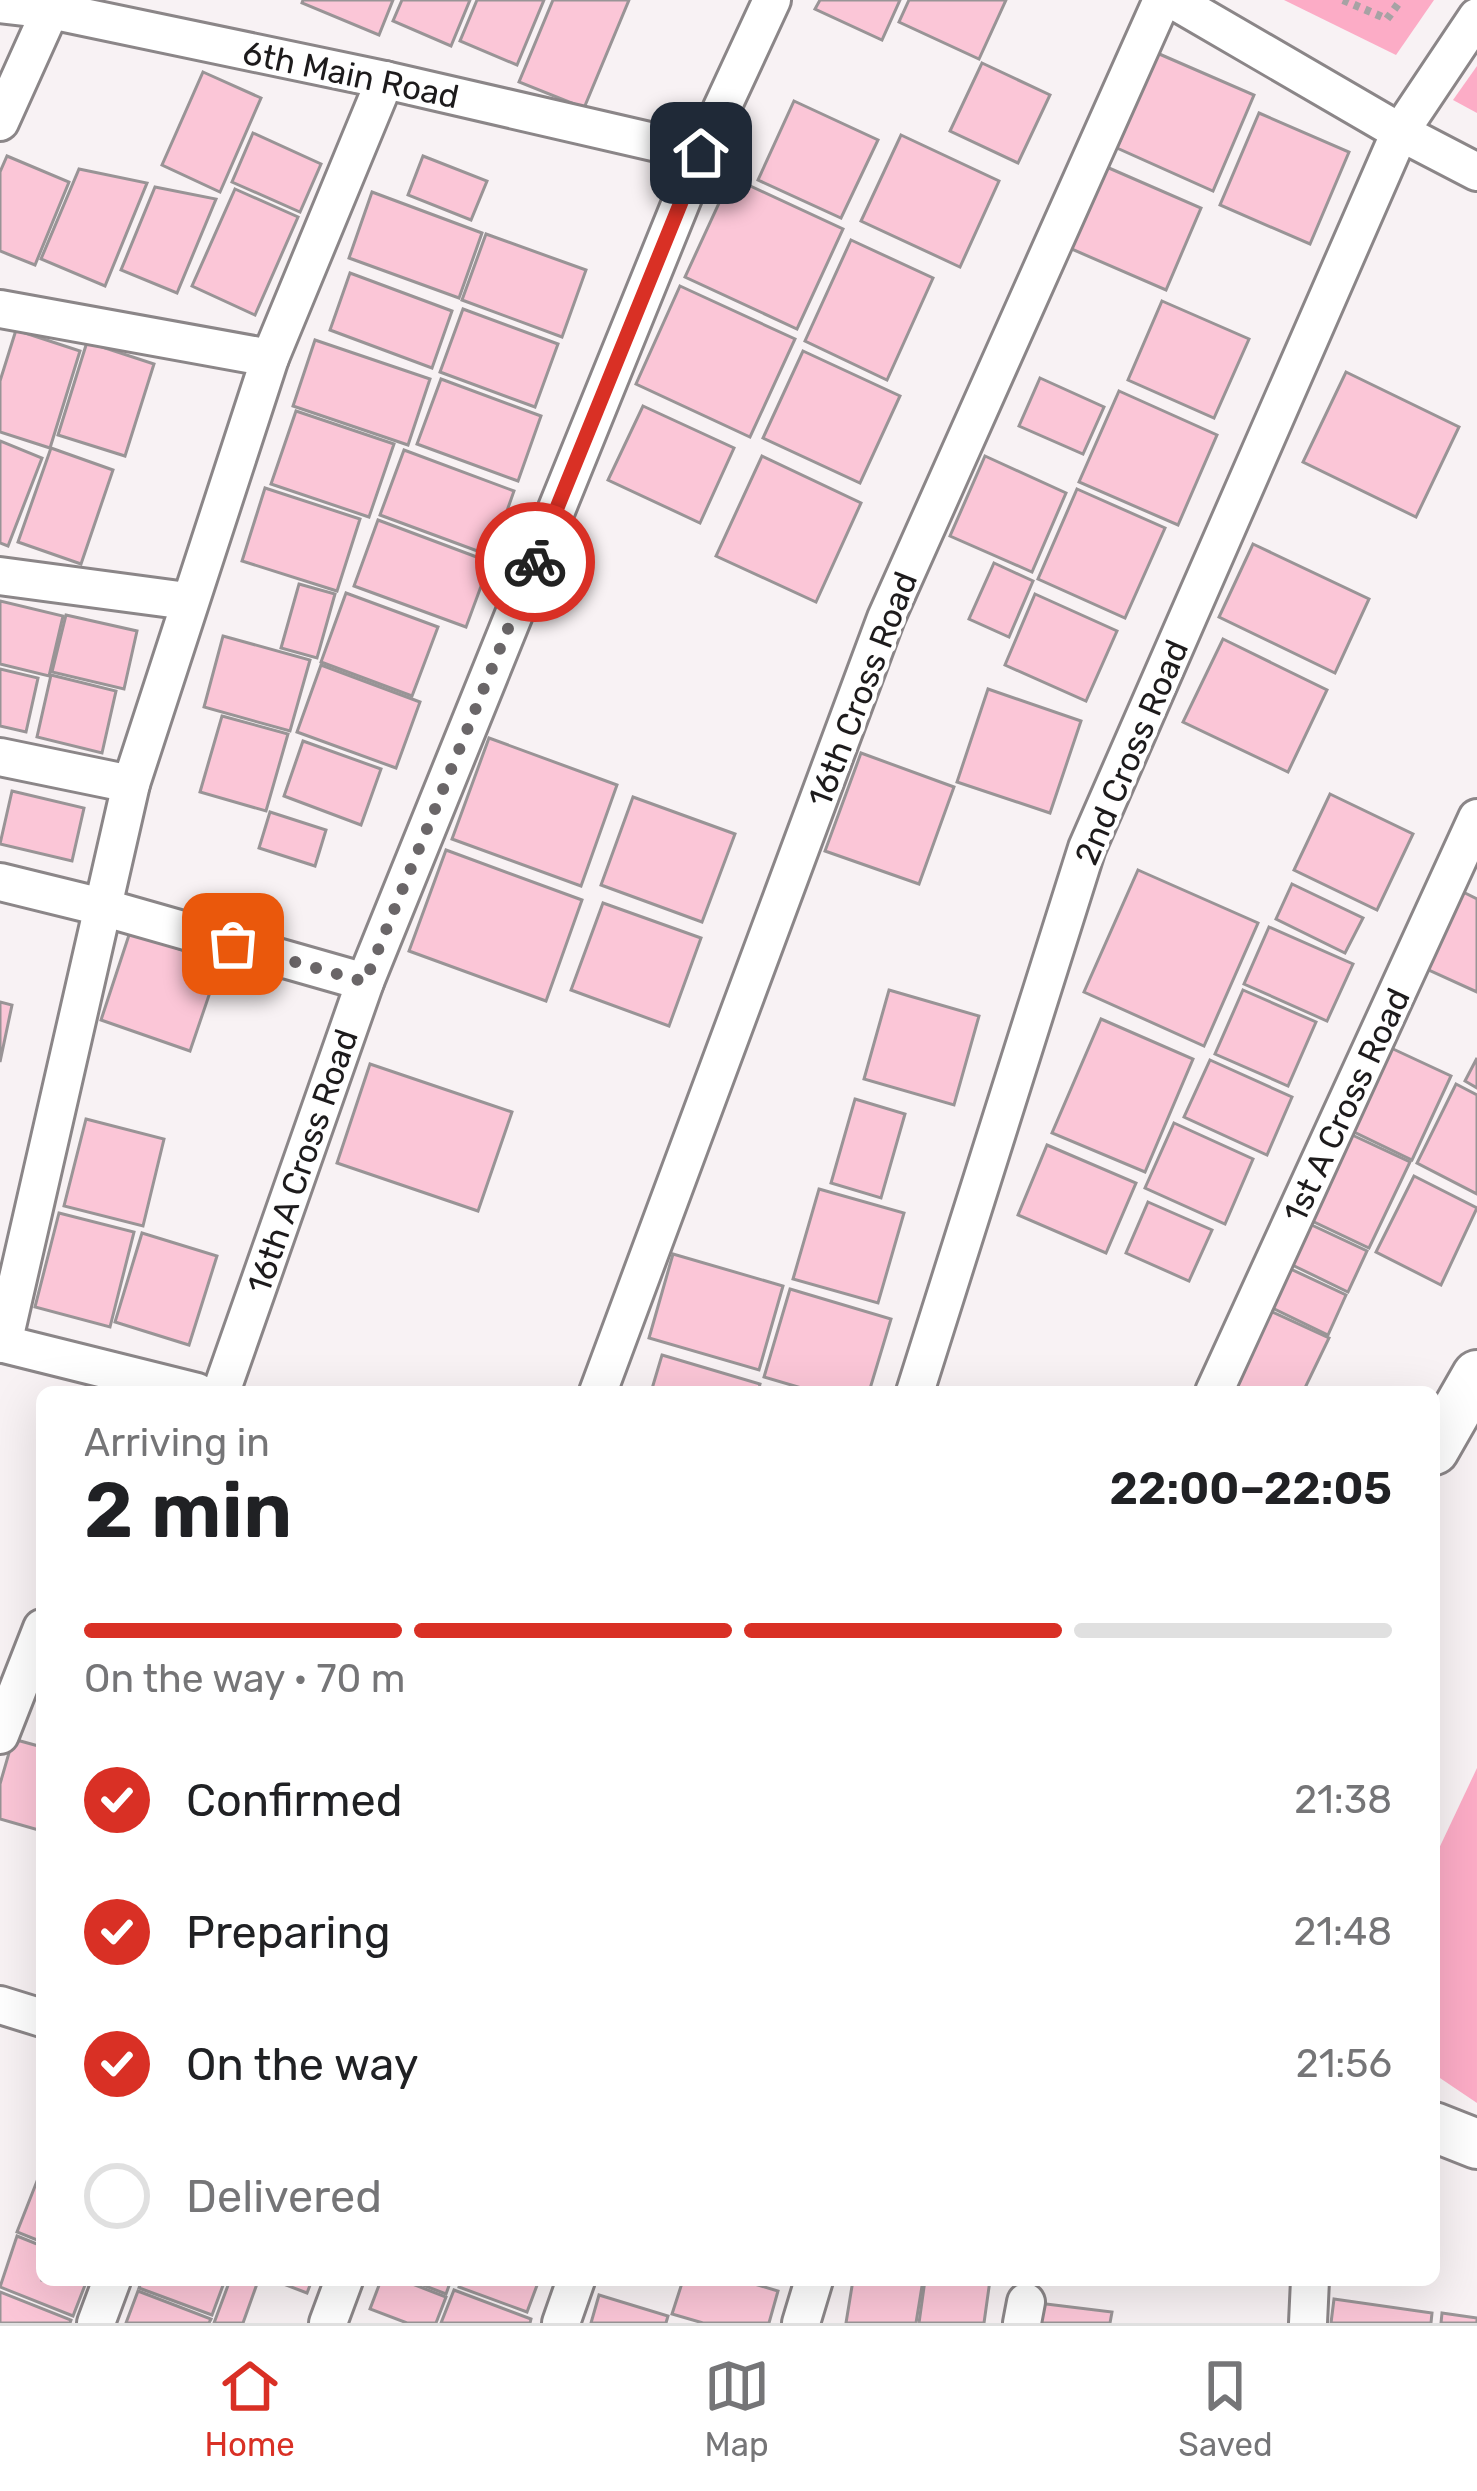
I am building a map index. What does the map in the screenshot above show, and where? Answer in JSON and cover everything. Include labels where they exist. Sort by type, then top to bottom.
[{"type":"street","name":"16th A Cross Road","points":[[223,1386],[365,982],[701,153],[772,0]]},
{"type":"street","name":"16th Cross Road","points":[[600,1386],[886,618],[1162,0]]},
{"type":"street","points":[[1173,0],[1477,172]]},
{"type":"street","name":"6th Main Road","points":[[0,4],[52,5],[701,153]]},
{"type":"street","points":[[0,122],[52,5]]},
{"type":"street","name":"2nd Cross Road","points":[[917,1386],[1087,848],[1400,132],[1477,17]]},
{"type":"street","points":[[137,1384],[2,1343],[131,784],[270,358],[385,80]]},
{"type":"street","points":[[0,309],[270,358]]},
{"type":"street","points":[[0,576],[187,602]]},
{"type":"street","points":[[0,757],[131,784]]},
{"type":"street","name":"1st A Cross Road","points":[[1217,1386],[1477,818]]},
{"type":"street","points":[[0,882],[365,982]]},
{"type":"street","points":[[1440,1440],[1477,1375]]},
{"type":"street","points":[[0,1735],[36,1643]]},
{"type":"street","points":[[0,2006],[36,2016]]},
{"type":"street","points":[[1440,2129],[1477,2144]]},
{"type":"street","points":[[96,2323],[110,2286]]},
{"type":"street","points":[[328,2323],[342,2286]]},
{"type":"street","points":[[560,2323],[574,2286]]},
{"type":"street","points":[[800,2323],[812,2286]]},
{"type":"street","points":[[1308,2323],[1310,2286]]},
{"type":"path","points":[[1343,0],[1387,20],[1401,0]]},
{"type":"shaded area","points":[[1284,0],[1434,0],[1396,55]]},
{"type":"shaded area","points":[[1477,66],[1477,113],[1453,100]]},
{"type":"shaded area","points":[[1477,1768],[1477,2103],[1440,2078],[1440,1846]]},
{"type":"building","points":[[303,0],[393,0],[379,35]]},
{"type":"building","points":[[402,0],[470,0],[451,46],[393,21]]},
{"type":"building","points":[[477,0],[544,0],[517,65],[460,41]]},
{"type":"building","points":[[553,0],[629,0],[584,108],[519,82]]},
{"type":"building","points":[[820,0],[900,0],[882,40],[815,9]]},
{"type":"building","points":[[909,0],[1006,0],[979,59],[899,22]]},
{"type":"building","points":[[1157,53],[1254,95],[1213,191],[1117,148]]},
{"type":"building","points":[[982,63],[1050,95],[1018,163],[950,131]]},
{"type":"building","points":[[203,72],[261,98],[220,192],[162,165]]},
{"type":"building","points":[[794,101],[878,140],[841,218],[758,180]]},
{"type":"building","points":[[1259,113],[1349,152],[1310,244],[1220,205]]},
{"type":"building","points":[[253,133],[321,164],[300,212],[232,182]]},
{"type":"building","points":[[901,135],[999,181],[960,267],[861,221]]},
{"type":"building","points":[[7,156],[69,182],[35,265],[0,251],[0,172]]},
{"type":"building","points":[[423,156],[487,181],[471,220],[408,195]]},
{"type":"building","points":[[1102,165],[1201,208],[1166,290],[1067,247]]},
{"type":"building","points":[[79,169],[147,183],[105,286],[41,259]]},
{"type":"building","points":[[731,177],[843,229],[797,329],[685,277]]},
{"type":"building","points":[[155,187],[216,199],[177,293],[121,270]]},
{"type":"building","points":[[235,189],[298,217],[255,315],[192,286]]},
{"type":"building","points":[[372,192],[482,233],[459,298],[349,258]]},
{"type":"building","points":[[486,234],[586,270],[562,337],[462,300]]},
{"type":"building","points":[[851,240],[933,278],[887,380],[805,341]]},
{"type":"building","points":[[350,273],[452,311],[432,368],[330,330]]},
{"type":"building","points":[[680,286],[795,339],[750,437],[636,384]]},
{"type":"building","points":[[1162,301],[1249,339],[1214,418],[1128,380]]},
{"type":"building","points":[[463,309],[558,344],[535,407],[440,372]]},
{"type":"building","points":[[16,330],[80,351],[50,448],[0,432],[0,381]]},
{"type":"building","points":[[315,340],[430,379],[408,445],[293,406]]},
{"type":"building","points":[[87,342],[154,364],[125,456],[58,435]]},
{"type":"building","points":[[803,351],[900,396],[860,483],[763,438]]},
{"type":"building","points":[[1346,372],[1459,427],[1416,517],[1303,462]]},
{"type":"building","points":[[1040,378],[1104,407],[1083,454],[1019,426]]},
{"type":"building","points":[[441,379],[541,416],[518,481],[417,444]]},
{"type":"building","points":[[1119,391],[1217,435],[1178,525],[1079,482]]},
{"type":"building","points":[[643,406],[734,448],[700,523],[608,480]]},
{"type":"building","points":[[296,411],[394,444],[369,517],[271,484]]},
{"type":"building","points":[[0,441],[42,458],[8,546],[0,543]]},
{"type":"building","points":[[51,448],[113,470],[81,564],[18,542]]},
{"type":"building","points":[[404,450],[514,491],[491,556],[380,515]]},
{"type":"building","points":[[762,456],[861,503],[816,602],[716,556]]},
{"type":"building","points":[[985,456],[1066,493],[1032,572],[950,536]]},
{"type":"building","points":[[265,488],[360,519],[337,591],[242,561]]},
{"type":"building","points":[[1077,489],[1165,528],[1125,618],[1038,579]]},
{"type":"building","points":[[378,520],[490,562],[466,627],[354,586]]},
{"type":"building","points":[[1253,544],[1369,599],[1335,673],[1219,617]]},
{"type":"building","points":[[994,563],[1033,581],[1009,637],[969,619]]},
{"type":"building","points":[[299,584],[335,594],[317,658],[281,648]]},
{"type":"building","points":[[346,593],[438,627],[412,696],[321,662]]},
{"type":"building","points":[[1035,594],[1117,631],[1086,701],[1005,665]]},
{"type":"building","points":[[0,601],[63,616],[49,676],[0,664]]},
{"type":"building","points":[[66,615],[137,631],[124,689],[52,672]]},
{"type":"building","points":[[223,636],[310,660],[290,731],[204,707]]},
{"type":"building","points":[[1223,639],[1327,690],[1288,772],[1183,722]]},
{"type":"building","points":[[321,665],[420,702],[396,768],[297,732]]},
{"type":"building","points":[[0,669],[38,678],[26,732],[0,726]]},
{"type":"building","points":[[51,675],[116,691],[102,753],[37,737]]},
{"type":"building","points":[[988,689],[1081,721],[1050,813],[957,782]]},
{"type":"building","points":[[222,716],[288,734],[266,811],[200,792]]},
{"type":"building","points":[[489,738],[617,785],[581,886],[452,839]]},
{"type":"building","points":[[303,741],[381,769],[361,825],[284,796]]},
{"type":"building","points":[[861,753],[954,787],[919,884],[825,851]]},
{"type":"building","points":[[12,791],[84,808],[72,861],[0,844]]},
{"type":"building","points":[[1330,794],[1413,834],[1377,910],[1294,870]]},
{"type":"building","points":[[633,797],[735,834],[702,922],[601,885]]},
{"type":"building","points":[[270,812],[326,830],[315,866],[259,848]]},
{"type":"building","points":[[446,850],[582,900],[546,1001],[409,951]]},
{"type":"building","points":[[1138,870],[1258,923],[1204,1046],[1084,992]]},
{"type":"building","points":[[1292,884],[1363,918],[1345,953],[1276,919]]},
{"type":"building","points":[[1457,889],[1477,899],[1477,992],[1420,966]]},
{"type":"building","points":[[603,903],[701,938],[669,1026],[571,990]]},
{"type":"building","points":[[1269,927],[1353,964],[1327,1021],[1244,984]]},
{"type":"building","points":[[130,932],[220,963],[190,1051],[101,1020]]},
{"type":"building","points":[[889,990],[979,1016],[954,1105],[864,1079]]},
{"type":"building","points":[[1243,990],[1316,1022],[1288,1086],[1215,1054]]},
{"type":"building","points":[[0,1002],[12,1005],[0,1062]]},
{"type":"building","points":[[1101,1019],[1193,1059],[1145,1172],[1052,1133]]},
{"type":"building","points":[[1391,1048],[1451,1076],[1412,1160],[1352,1131]]},
{"type":"building","points":[[1477,1058],[1477,1088],[1465,1081]]},
{"type":"building","points":[[1210,1060],[1292,1097],[1267,1155],[1184,1117]]},
{"type":"building","points":[[370,1064],[512,1112],[478,1211],[337,1163]]},
{"type":"building","points":[[1456,1084],[1477,1095],[1477,1194],[1417,1163]]},
{"type":"building","points":[[855,1099],[905,1114],[881,1198],[831,1183]]},
{"type":"building","points":[[86,1119],[164,1139],[143,1226],[64,1206]]},
{"type":"building","points":[[1174,1123],[1253,1159],[1225,1224],[1145,1188]]},
{"type":"building","points":[[1350,1134],[1410,1162],[1369,1248],[1310,1220]]},
{"type":"building","points":[[1047,1145],[1136,1183],[1106,1253],[1018,1215]]},
{"type":"building","points":[[1414,1176],[1477,1208],[1441,1285],[1376,1252]]},
{"type":"building","points":[[819,1189],[904,1213],[878,1303],[793,1279]]},
{"type":"building","points":[[1148,1202],[1212,1230],[1189,1281],[1126,1253]]},
{"type":"building","points":[[59,1213],[134,1232],[110,1327],[35,1307]]},
{"type":"building","points":[[1301,1220],[1367,1251],[1348,1292],[1282,1260]]},
{"type":"building","points":[[142,1233],[217,1256],[189,1345],[115,1322]]},
{"type":"building","points":[[673,1254],[783,1286],[759,1370],[649,1338]]},
{"type":"building","points":[[1280,1264],[1346,1295],[1328,1335],[1262,1303]]},
{"type":"building","points":[[790,1289],[891,1319],[871,1386],[795,1386],[764,1377]]},
{"type":"building","points":[[1268,1310],[1329,1338],[1306,1386],[1232,1386]]},
{"type":"building","points":[[662,1355],[760,1384],[760,1386],[653,1386]]},
{"type":"building","points":[[13,1739],[36,1745],[36,1829],[0,1819],[0,1784]]},
{"type":"building","points":[[36,2184],[36,2240],[17,2232]]},
{"type":"building","points":[[17,2236],[36,2244],[36,2286],[85,2286],[73,2316],[0,2287]]},
{"type":"building","points":[[140,2286],[223,2286],[212,2315]]},
{"type":"building","points":[[228,2286],[256,2286],[243,2323],[214,2323]]},
{"type":"building","points":[[379,2286],[418,2286],[446,2297],[436,2323],[407,2323],[370,2309]]},
{"type":"building","points":[[425,2286],[449,2286],[446,2294]]},
{"type":"building","points":[[459,2286],[537,2286],[527,2312]]},
{"type":"building","points":[[681,2286],[761,2286],[778,2291],[769,2323],[703,2323],[672,2314]]},
{"type":"building","points":[[852,2286],[922,2286],[916,2323],[846,2323]]},
{"type":"building","points":[[924,2286],[989,2286],[984,2323],[919,2323]]},
{"type":"building","points":[[454,2290],[531,2319],[530,2323],[441,2323]]},
{"type":"building","points":[[138,2291],[211,2319],[209,2323],[126,2323]]},
{"type":"building","points":[[0,2292],[71,2320],[70,2323],[0,2323]]},
{"type":"building","points":[[599,2295],[668,2316],[666,2323],[591,2323]]},
{"type":"building","points":[[1334,2299],[1432,2313],[1431,2323],[1331,2323]]},
{"type":"building","points":[[1038,2303],[1112,2312],[1110,2323],[1036,2323]]},
{"type":"building","points":[[1442,2313],[1477,2318],[1477,2323],[1441,2323]]},
{"type":"way so far","points":[[233,944],[365,982],[535,562]]},
{"type":"route","points":[[535,562],[701,153]]}]
